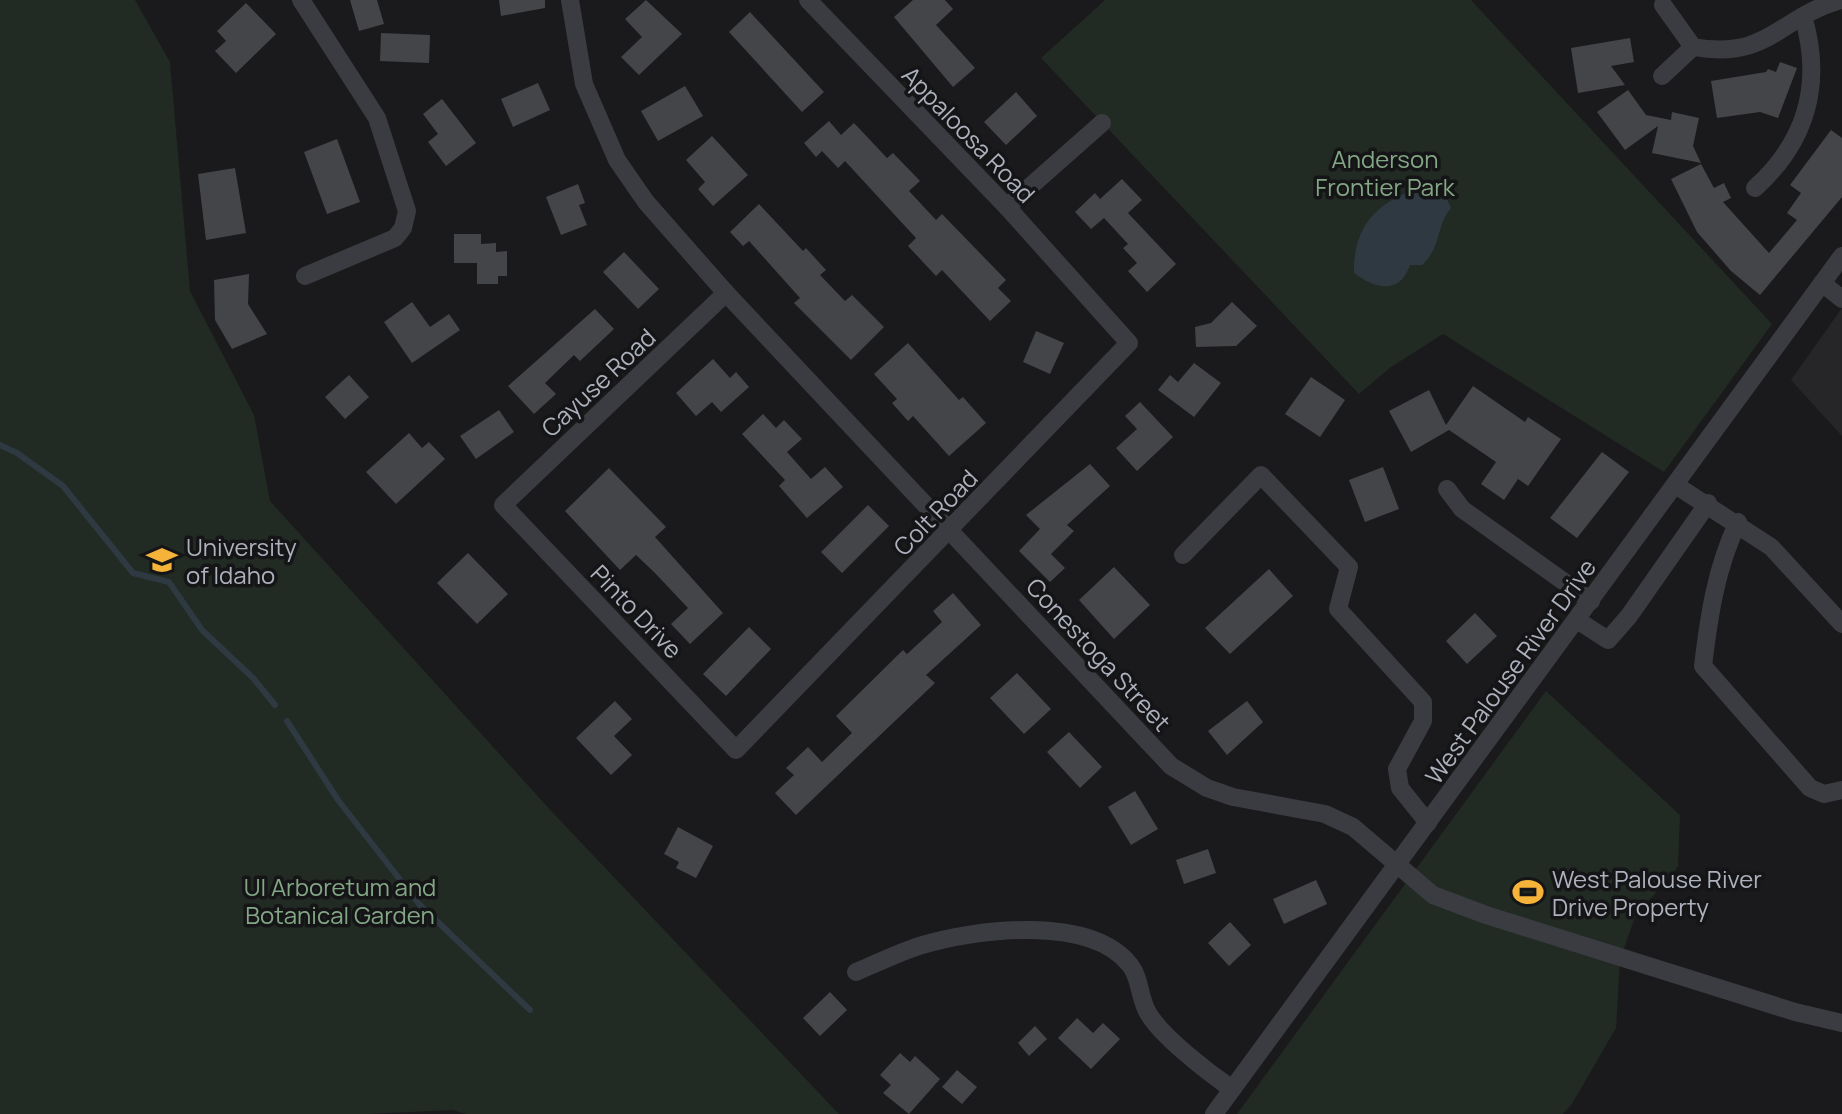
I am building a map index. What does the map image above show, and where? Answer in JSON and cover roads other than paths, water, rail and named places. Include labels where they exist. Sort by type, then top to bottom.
[{"type":"street","points":[[301,0],[377,118],[407,211],[403,228],[395,238],[305,276]]},
{"type":"street","name":"Conestoga Street","points":[[570,0],[584,84],[617,160],[646,202],[726,293],[1171,766],[1207,788],[1233,797],[1325,814],[1353,827],[1433,895],[1486,915],[1795,1012],[1842,1023]]},
{"type":"street","name":"Appaloosa Road","points":[[808,0],[1007,207],[1093,303]]},
{"type":"street","points":[[1663,5],[1682,36],[1693,47],[1718,51],[1747,49],[1803,16],[1841,0]]},
{"type":"street","points":[[1755,188],[1773,171],[1792,143],[1810,91],[1813,50],[1803,16]]},
{"type":"street","points":[[1662,76],[1693,47]]},
{"type":"street","points":[[1007,207],[1102,123]]},
{"type":"street","name":"West Palouse River Drive","points":[[1214,1114],[1677,486],[1842,256]]},
{"type":"street","points":[[1822,283],[1842,299]]},
{"type":"street","name":"Cayuse Road","points":[[503,505],[726,293]]},
{"type":"street","name":"Colt Road","points":[[736,750],[952,530],[1129,343],[1093,303]]},
{"type":"street","points":[[1183,555],[1261,475],[1349,567],[1338,609],[1423,702],[1423,721],[1397,769],[1400,788],[1428,823]]},
{"type":"street","points":[[1677,486],[1738,522],[1771,547],[1842,624]]},
{"type":"street","points":[[1447,489],[1462,509],[1591,601]]},
{"type":"street","points":[[1577,620],[1608,640],[1629,616],[1708,503]]},
{"type":"street","name":"Pinto Drive","points":[[503,505],[736,750]]},
{"type":"street","points":[[1738,522],[1725,549],[1710,610],[1703,666],[1810,788],[1824,794],[1842,790]]},
{"type":"street","points":[[856,972],[919,946],[960,938],[1045,929],[1090,938],[1116,951],[1132,967],[1147,1013],[1202,1069],[1232,1089]]},
{"type":"waterway","points":[[0,445],[17,453],[63,486],[133,573],[169,582],[202,630],[253,678],[275,705]]},
{"type":"waterway","points":[[287,721],[338,800],[419,904],[530,1010]]},
{"type":"place","name":"University of Idaho","points":[[162,560]]},
{"type":"place","name":"West Palouse River Drive Property","points":[[1528,892]]},
{"type":"park label","name":"Anderson Frontier Park","points":[[1385,172]]},
{"type":"park label","name":"UI Arboretum and Botanical Garden","points":[[340,900]]}]
